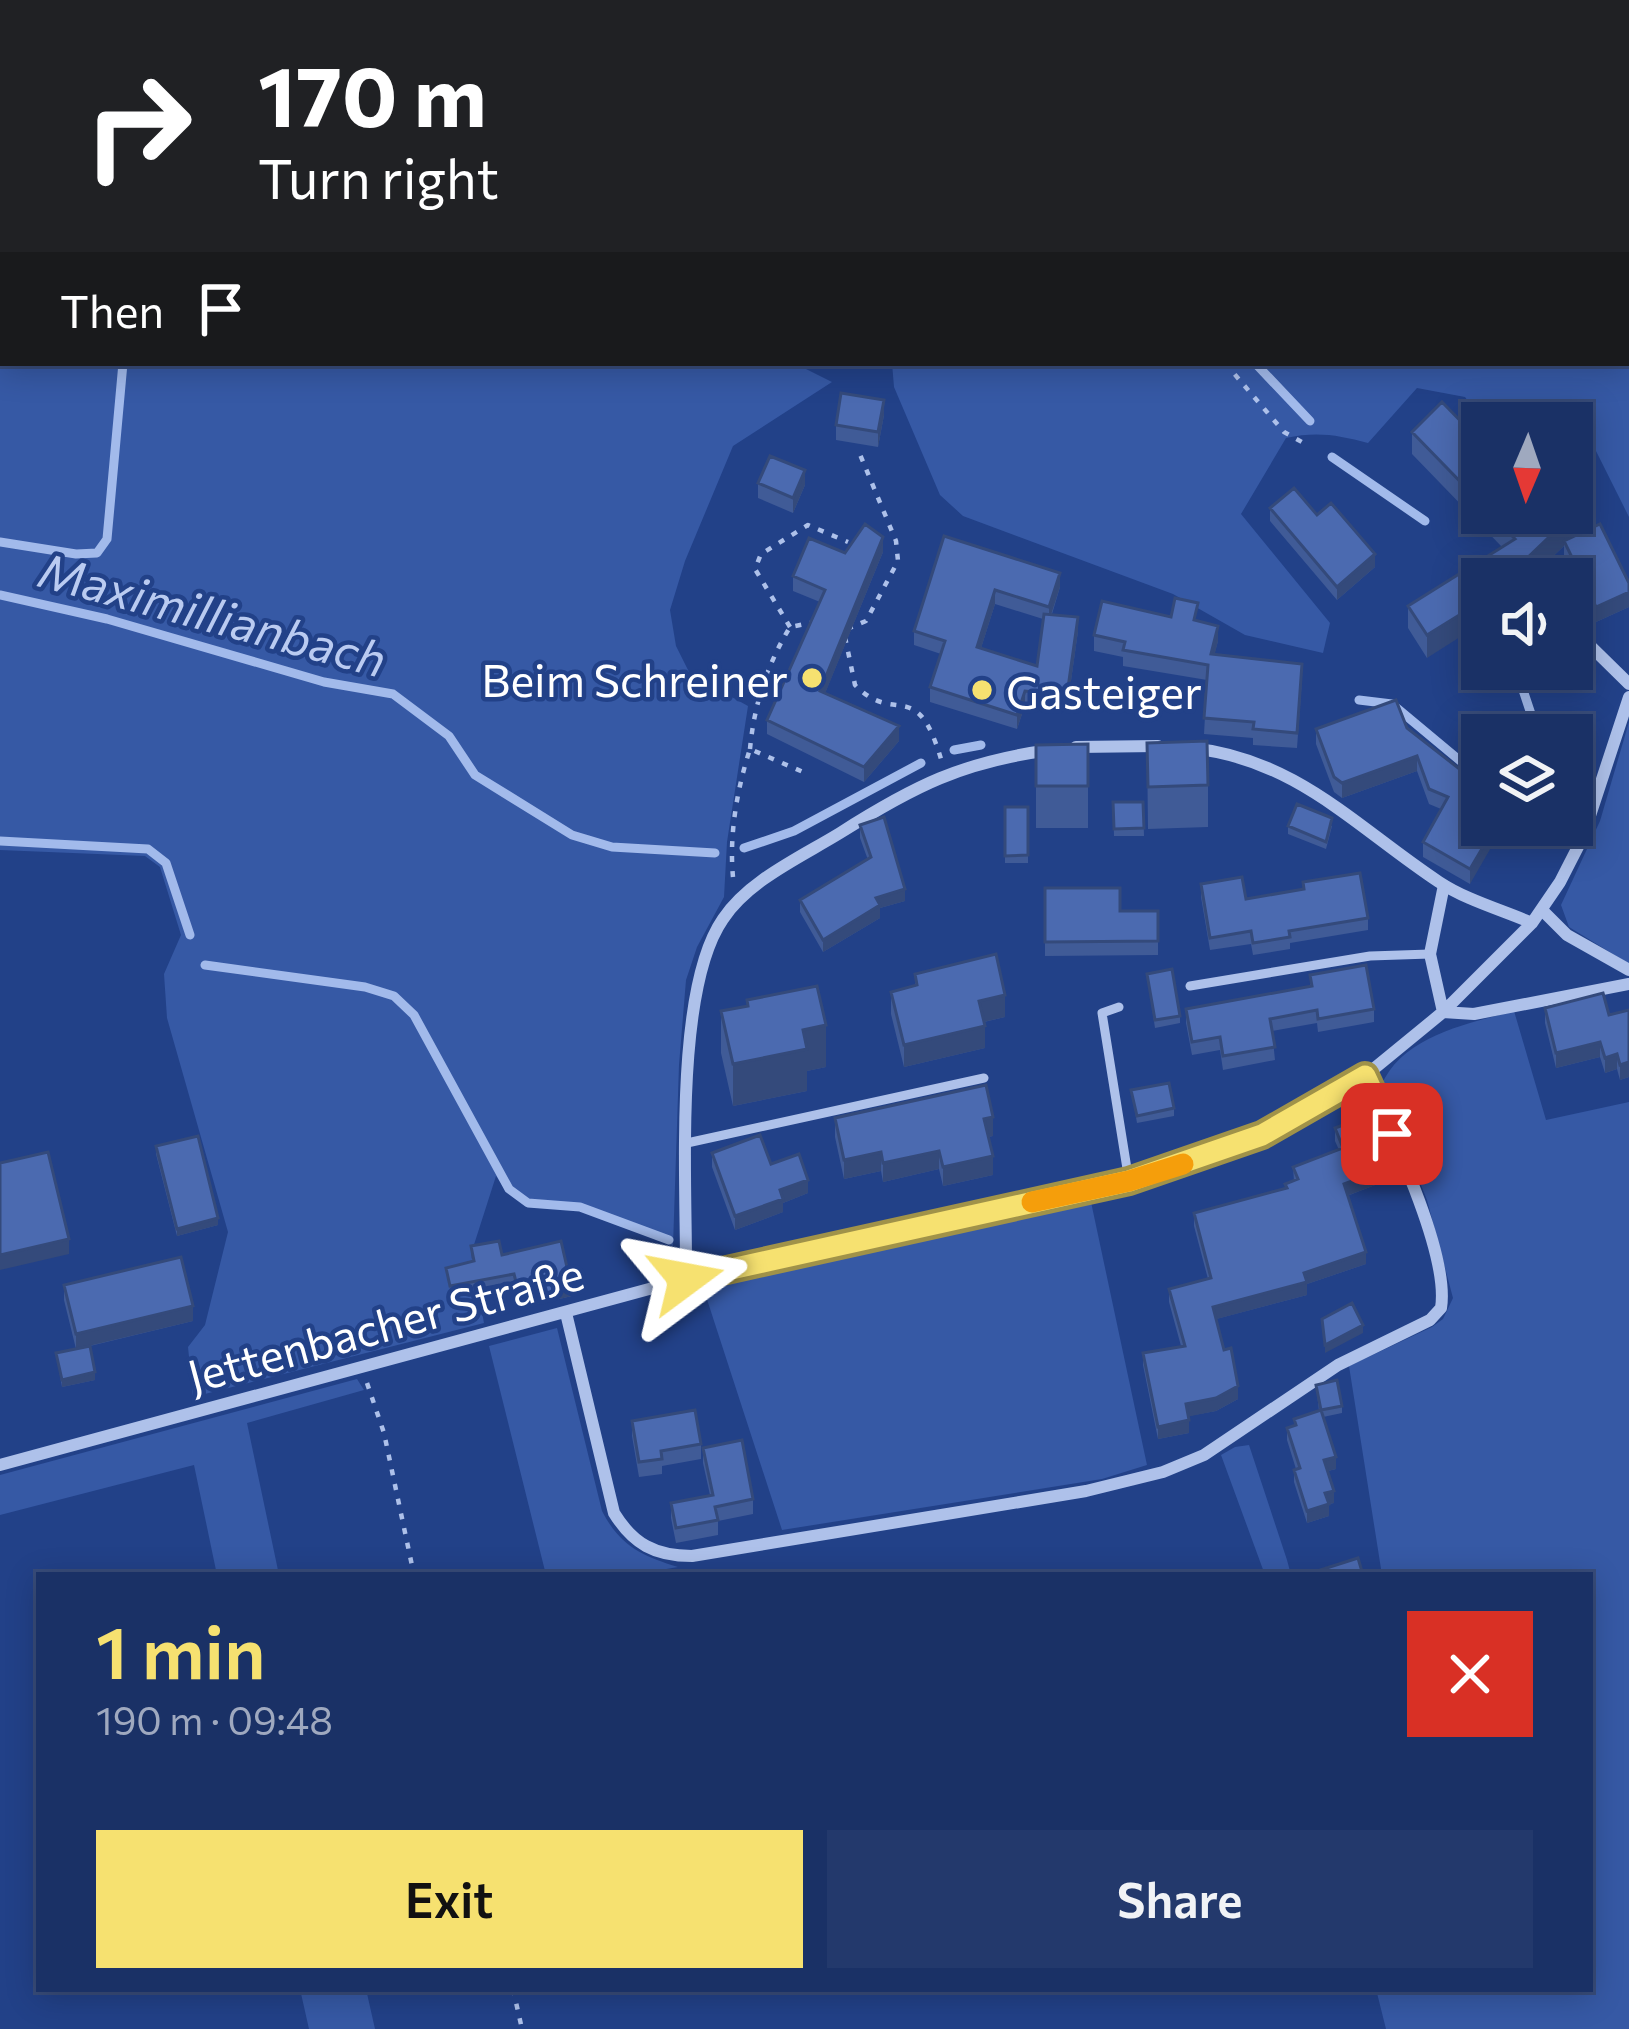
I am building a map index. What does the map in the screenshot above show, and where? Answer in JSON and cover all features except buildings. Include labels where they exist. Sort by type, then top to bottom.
[{"type":"street","points":[[1593,649],[1629,684]]},
{"type":"street","name":"Jettenbacher Straße","points":[[0,1466],[686,1279],[1129,1181],[1262,1135],[1365,1076],[1443,1012],[1532,923],[1583,837],[1629,698]]},
{"type":"street","points":[[686,1279],[694,996],[703,958],[721,921],[738,901],[868,815],[945,773],[1077,746],[1164,746]]},
{"type":"street","points":[[1184,748],[1240,755],[1304,784],[1444,885],[1532,923]]},
{"type":"street","points":[[1444,885],[1430,954],[1443,1012],[1474,1014],[1629,984]]},
{"type":"street","points":[[1542,910],[1567,934],[1629,970]]},
{"type":"street","points":[[566,1313],[614,1513],[629,1534],[658,1553],[692,1556],[1086,1491],[1163,1472],[1204,1455],[1338,1365],[1430,1320],[1441,1308],[1441,1284],[1417,1195],[1365,1076]]},
{"type":"lane","points":[[1190,986],[1370,956],[1430,954]]},
{"type":"lane","points":[[1119,1006],[1102,1013],[1129,1181]]},
{"type":"lane","points":[[687,1144],[984,1078]]},
{"type":"path","points":[[1228,366],[1284,432],[1309,446]]},
{"type":"path","points":[[860,452],[896,542],[898,561],[866,620],[842,631],[849,647],[850,670],[865,695],[918,710],[926,717],[945,773]]},
{"type":"path","points":[[790,627],[755,569],[756,561],[808,525],[848,542]]},
{"type":"path","points":[[790,627],[820,621]]},
{"type":"path","points":[[738,901],[732,867],[741,778],[766,675],[790,627]]},
{"type":"path","points":[[750,749],[803,772]]},
{"type":"path","points":[[361,1366],[384,1433],[413,1572]]},
{"type":"path","points":[[514,1992],[522,2029]]},
{"type":"shaded area","points":[[0,366],[800,366],[832,382],[733,446],[670,610],[676,646],[690,674],[748,706],[727,842],[724,897],[697,947],[686,980],[673,1246],[579,1210],[527,1206],[507,1192],[496,1176],[471,1254],[484,1323],[193,1397],[188,1347],[205,1325],[228,1232],[167,1018],[164,974],[181,935],[160,867],[145,856],[0,850]]},
{"type":"shaded area","points":[[892,366],[1629,366],[1629,517],[1593,445],[1593,402],[1469,402],[1465,397],[1417,388],[1368,443],[1327,435],[1286,438],[1241,514],[1330,623],[1323,653],[1245,635],[1173,594],[963,516],[940,495],[894,387]]},
{"type":"shaded area","points":[[1629,722],[1629,964],[1569,927],[1561,905],[1588,846],[1593,846]]},
{"type":"shaded area","points":[[1514,1011],[1546,1120],[1629,1102],[1629,2029],[1386,2029],[1377,1992],[1593,1992],[1593,1572],[1382,1572],[1349,1366],[1432,1327],[1443,1319],[1453,1298],[1427,1200],[1381,1086],[1404,1055],[1457,1027]]},
{"type":"shaded area","points":[[1091,1202],[1147,1465],[1102,1479],[782,1530],[702,1284]]},
{"type":"shaded area","points":[[557,1328],[602,1511],[633,1548],[678,1567],[649,1572],[545,1572],[489,1346]]},
{"type":"shaded area","points":[[357,1379],[364,1390],[247,1423],[278,1572],[216,1572],[194,1465],[0,1515],[0,1475]]},
{"type":"shaded area","points":[[1249,1445],[1290,1572],[1264,1572],[1221,1455]]},
{"type":"shaded area","points":[[301,1992],[367,1992],[375,2029],[309,2029]]},
{"type":"waterway","points":[[0,542],[76,554],[97,553],[107,539],[123,366]]},
{"type":"waterway","points":[[1258,366],[1310,421]]},
{"type":"waterway","points":[[1332,457],[1425,521]]},
{"type":"waterway","name":"Maximillianbach","points":[[0,595],[107,619],[324,682],[393,694],[449,736],[475,775],[572,835],[612,847],[715,853]]},
{"type":"waterway","points":[[1523,690],[1531,714]]},
{"type":"waterway","points":[[1359,700],[1392,704],[1461,762]]},
{"type":"waterway","points":[[954,750],[981,745]]},
{"type":"waterway","points":[[744,848],[794,831],[921,763]]},
{"type":"waterway","points":[[0,841],[148,849],[166,863],[190,935]]},
{"type":"waterway","points":[[205,965],[365,987],[394,996],[414,1015],[509,1189],[528,1203],[580,1207],[669,1240]]},
{"type":"slow traffic","points":[[1032,1202],[1183,1164]]},
{"type":"place","name":"Beim Schreiner","points":[[812,678]]},
{"type":"place","name":"Gasteiger","points":[[982,690]]},
{"type":"route","points":[[686,1279],[1129,1181],[1262,1135],[1365,1076],[1392,1134]]}]
